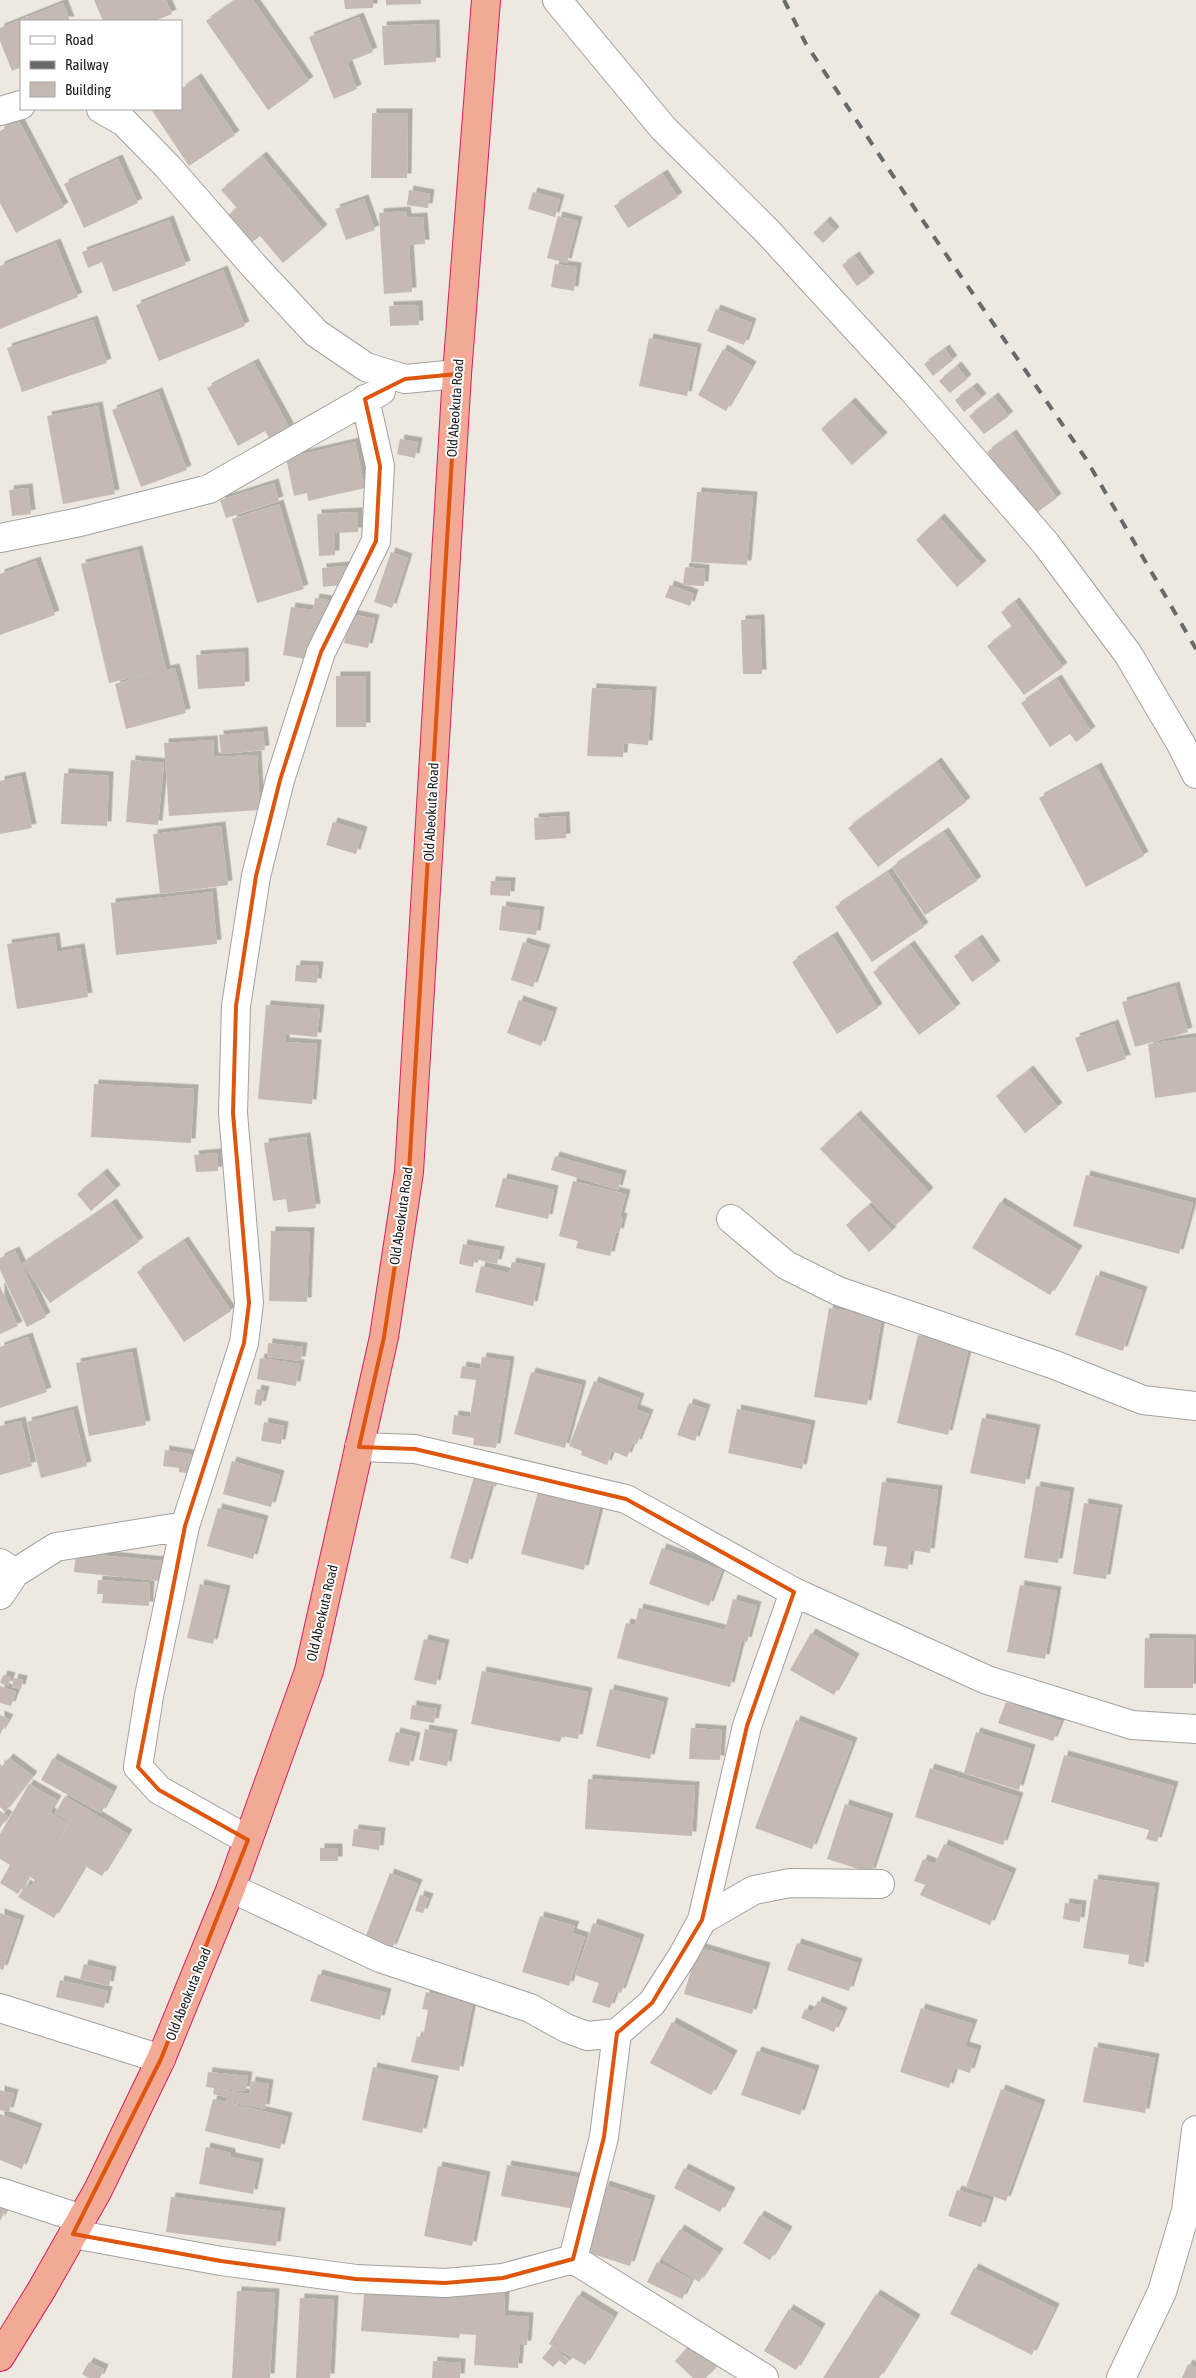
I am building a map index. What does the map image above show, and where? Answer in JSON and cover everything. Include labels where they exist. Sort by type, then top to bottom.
[{"type":"highway","name":"Old Abeokuta Road","points":[[0,2357],[98,2190],[161,2059],[231,1888],[309,1671],[384,1337],[409,1172],[457,374],[486,0]]},
{"type":"street","points":[[556,0],[663,128],[767,231],[912,389],[1046,544],[1128,654],[1181,744],[1196,774]]},
{"type":"street","points":[[0,111],[20,106]]},
{"type":"street","points":[[103,110],[124,122],[168,167],[253,265],[316,333],[366,367],[405,379]]},
{"type":"street","points":[[0,538],[80,522],[209,489],[405,379],[457,374]]},
{"type":"street","points":[[248,1840],[159,1790],[138,1766],[149,1696],[185,1526],[244,1343],[249,1303],[233,1113],[236,1006],[256,876],[280,780],[321,652],[376,541],[380,466],[365,400]]},
{"type":"street","points":[[731,1219],[786,1265],[838,1291],[1055,1365],[1143,1400],[1196,1406]]},
{"type":"street","points":[[359,1447],[415,1449],[626,1499],[794,1592],[987,1680],[1132,1725],[1196,1729]]},
{"type":"street","points":[[0,1595],[8,1568],[56,1547],[185,1526]]},
{"type":"street","points":[[231,1888],[380,1958],[530,2008],[566,2028],[587,2036],[617,2033],[652,2003],[683,1955],[702,1920],[746,1726],[794,1592]]},
{"type":"street","points":[[702,1920],[754,1890],[790,1883],[880,1884]]},
{"type":"street","points":[[0,2008],[161,2059]]},
{"type":"street","points":[[573,2259],[604,2137],[617,2033]]},
{"type":"street","points":[[1122,2378],[1162,2292],[1186,2212],[1196,2130]]},
{"type":"street","points":[[0,2192],[77,2226],[221,2261],[356,2279],[445,2283],[503,2278],[573,2259],[764,2378]]},
{"type":"highlighted area","points":[[457,374],[409,1172],[384,1337],[359,1447],[415,1449],[626,1499],[794,1592],[747,1726],[702,1920],[652,2003],[617,2033],[604,2137],[573,2259],[503,2278],[445,2283],[356,2279],[221,2261],[73,2234],[161,2059],[248,1840],[159,1790],[138,1767],[185,1526],[244,1343],[249,1303],[233,1113],[236,1006],[256,876],[280,780],[321,652],[376,541],[380,466],[365,399],[405,379]]},
{"type":"building","points":[[94,0],[166,0],[172,14],[157,20],[103,20]]},
{"type":"building","points":[[236,0],[253,0],[309,81],[268,110],[206,21]]},
{"type":"building","points":[[344,0],[373,0],[373,8],[345,9]]},
{"type":"building","points":[[386,0],[421,0],[421,4],[386,5]]},
{"type":"building","points":[[63,3],[70,20],[20,20]]},
{"type":"building","points":[[359,17],[373,52],[347,62],[357,89],[334,99],[309,37]]},
{"type":"building","points":[[20,20],[20,67],[12,71],[0,41],[0,28]]},
{"type":"building","points":[[435,24],[436,62],[384,65],[382,26]]},
{"type":"building","points":[[197,78],[235,135],[189,166],[152,110],[182,110],[182,88]]},
{"type":"building","points":[[372,113],[408,113],[407,178],[371,178]]},
{"type":"building","points":[[19,121],[64,207],[16,233],[0,203],[0,131]]},
{"type":"building","points":[[262,156],[323,229],[283,263],[260,236],[251,243],[228,215],[237,208],[221,190]]},
{"type":"building","points":[[118,159],[138,203],[84,228],[64,184]]},
{"type":"building","points":[[663,174],[678,197],[628,228],[614,206]]},
{"type":"building","points":[[409,190],[430,194],[428,208],[407,205]]},
{"type":"building","points":[[533,192],[560,199],[555,217],[528,209]]},
{"type":"building","points":[[364,199],[375,230],[346,240],[335,209]]},
{"type":"building","points":[[406,211],[407,218],[423,217],[425,244],[409,245],[412,292],[384,294],[379,213]]},
{"type":"building","points":[[558,216],[578,221],[567,263],[547,258]]},
{"type":"building","points":[[169,220],[186,265],[113,292],[102,262],[88,268],[82,252]]},
{"type":"building","points":[[826,221],[835,231],[823,243],[813,233]]},
{"type":"building","points":[[56,243],[78,297],[0,329],[0,266]]},
{"type":"building","points":[[855,256],[870,277],[857,286],[842,265]]},
{"type":"building","points":[[555,264],[577,267],[574,291],[551,287]]},
{"type":"building","points":[[223,270],[245,326],[159,361],[136,305]]},
{"type":"building","points":[[418,305],[419,325],[390,326],[389,306]]},
{"type":"building","points":[[716,309],[752,323],[744,345],[707,331]]},
{"type":"building","points":[[93,320],[107,363],[22,392],[7,348]]},
{"type":"building","points":[[649,338],[697,348],[687,396],[639,386]]},
{"type":"building","points":[[723,349],[752,366],[726,411],[698,395]]},
{"type":"building","points":[[945,349],[953,360],[933,376],[924,364]]},
{"type":"building","points":[[254,363],[294,436],[274,447],[265,431],[238,446],[207,388]]},
{"type":"building","points":[[957,366],[967,379],[950,393],[939,381]]},
{"type":"building","points":[[973,387],[982,398],[964,412],[955,400]]},
{"type":"building","points":[[158,392],[187,470],[141,487],[112,410]]},
{"type":"building","points":[[994,397],[1009,416],[984,434],[969,416]]},
{"type":"building","points":[[851,402],[883,437],[852,465],[821,429]]},
{"type":"building","points":[[98,406],[115,494],[63,504],[47,416]]},
{"type":"building","points":[[1012,434],[1057,498],[1032,516],[987,452]]},
{"type":"building","points":[[400,439],[418,442],[415,458],[397,454]]},
{"type":"building","points":[[355,442],[365,488],[308,501],[307,493],[294,496],[286,458]]},
{"type":"building","points":[[274,483],[279,501],[226,518],[220,500]]},
{"type":"building","points":[[28,488],[31,514],[12,516],[9,490]]},
{"type":"building","points":[[697,492],[753,496],[747,565],[691,562]]},
{"type":"building","points":[[279,504],[304,589],[257,603],[232,519]]},
{"type":"building","points":[[358,512],[358,532],[335,533],[335,555],[319,556],[317,514]]},
{"type":"building","points":[[940,518],[982,565],[957,587],[916,540]]},
{"type":"building","points":[[138,550],[166,670],[175,668],[186,713],[126,729],[115,684],[158,671],[109,683],[81,564]]},
{"type":"building","points":[[391,552],[408,558],[392,608],[374,602]]},
{"type":"building","points":[[36,561],[55,615],[0,635],[0,574]]},
{"type":"building","points":[[345,566],[347,584],[323,587],[322,568]]},
{"type":"building","points":[[685,567],[705,569],[704,586],[683,585]]},
{"type":"building","points":[[670,585],[694,594],[690,606],[665,597]]},
{"type":"building","points":[[315,598],[334,601],[317,661],[283,655],[291,607],[313,610]]},
{"type":"building","points":[[1015,602],[1063,667],[1024,695],[987,646],[1012,627],[1001,612]]},
{"type":"building","points":[[351,614],[375,619],[368,648],[344,643]]},
{"type":"building","points":[[760,619],[762,674],[743,674],[741,620]]},
{"type":"building","points":[[244,652],[245,686],[198,689],[196,655]]},
{"type":"building","points":[[336,676],[366,676],[366,727],[336,727]]},
{"type":"building","points":[[1057,679],[1091,731],[1076,742],[1070,734],[1050,747],[1021,703]]},
{"type":"building","points":[[592,688],[652,691],[648,745],[624,743],[623,757],[587,756]]},
{"type":"building","points":[[263,731],[265,750],[221,754],[219,735]]},
{"type":"building","points":[[213,740],[214,757],[257,755],[260,810],[169,816],[164,743]]},
{"type":"building","points":[[131,760],[164,763],[158,825],[126,822]]},
{"type":"building","points":[[937,762],[966,802],[878,867],[848,828]]},
{"type":"building","points":[[1097,767],[1144,856],[1086,887],[1039,798]]},
{"type":"building","points":[[64,773],[109,776],[107,826],[61,824]]},
{"type":"building","points":[[21,776],[32,828],[0,834],[0,781]]},
{"type":"building","points":[[565,816],[566,838],[535,840],[534,818]]},
{"type":"building","points":[[333,822],[363,831],[356,854],[326,845]]},
{"type":"building","points":[[221,826],[228,885],[160,894],[153,834]]},
{"type":"building","points":[[944,832],[977,881],[925,915],[892,867]]},
{"type":"building","points":[[888,872],[924,927],[872,962],[835,907]]},
{"type":"building","points":[[491,881],[511,882],[510,896],[490,895]]},
{"type":"building","points":[[212,892],[217,944],[116,955],[111,903]]},
{"type":"building","points":[[502,906],[540,911],[536,935],[499,930]]},
{"type":"building","points":[[833,936],[878,1008],[837,1034],[792,962]]},
{"type":"building","points":[[55,937],[57,952],[80,948],[88,997],[17,1009],[7,944]]},
{"type":"building","points":[[978,939],[996,965],[972,982],[954,956]]},
{"type":"building","points":[[523,942],[546,949],[533,987],[511,980]]},
{"type":"building","points":[[910,945],[956,1008],[919,1035],[873,972]]},
{"type":"building","points":[[296,965],[319,966],[317,983],[295,981]]},
{"type":"building","points":[[1175,986],[1188,1032],[1135,1047],[1122,1002]]},
{"type":"building","points":[[519,1000],[553,1012],[541,1046],[507,1033]]},
{"type":"building","points":[[266,1005],[320,1009],[317,1037],[286,1034],[285,1042],[317,1044],[312,1104],[258,1099]]},
{"type":"building","points":[[1114,1024],[1126,1059],[1087,1072],[1075,1038]]},
{"type":"building","points":[[1196,1037],[1196,1092],[1155,1098],[1148,1044]]},
{"type":"building","points":[[1029,1070],[1058,1107],[1025,1133],[996,1096]]},
{"type":"building","points":[[94,1084],[194,1089],[191,1143],[91,1137]]},
{"type":"building","points":[[856,1115],[929,1192],[895,1226],[820,1149]]},
{"type":"building","points":[[306,1137],[316,1208],[288,1212],[286,1199],[273,1201],[264,1143]]},
{"type":"building","points":[[217,1153],[218,1171],[196,1172],[194,1155]]},
{"type":"building","points":[[555,1156],[622,1175],[618,1190],[551,1170]]},
{"type":"building","points":[[103,1173],[116,1189],[91,1211],[77,1194]]},
{"type":"building","points":[[1086,1175],[1193,1203],[1179,1254],[1073,1226]]},
{"type":"building","points":[[503,1178],[554,1190],[548,1219],[495,1207]]},
{"type":"building","points":[[573,1181],[626,1194],[620,1217],[623,1218],[619,1233],[616,1232],[610,1256],[576,1248],[578,1241],[559,1236]]},
{"type":"building","points":[[1000,1202],[1078,1250],[1050,1295],[972,1248]]},
{"type":"building","points":[[112,1203],[139,1242],[50,1303],[22,1264]]},
{"type":"building","points":[[869,1205],[892,1231],[869,1252],[846,1225]]},
{"type":"building","points":[[271,1231],[310,1232],[307,1302],[269,1301]]},
{"type":"building","points":[[184,1241],[231,1311],[184,1342],[137,1272]]},
{"type":"building","points":[[463,1244],[500,1251],[497,1264],[475,1259],[473,1267],[459,1264]]},
{"type":"building","points":[[15,1251],[46,1317],[27,1327],[0,1270],[0,1258]]},
{"type":"building","points":[[512,1262],[541,1268],[533,1306],[475,1292],[481,1266],[509,1273]]},
{"type":"building","points":[[1096,1275],[1143,1291],[1123,1351],[1075,1335]]},
{"type":"building","points":[[0,1286],[18,1326],[0,1334]]},
{"type":"building","points":[[829,1308],[882,1316],[867,1405],[814,1397]]},
{"type":"building","points":[[918,1335],[969,1347],[948,1435],[897,1423]]},
{"type":"building","points":[[28,1337],[47,1392],[0,1408],[0,1347]]},
{"type":"building","points":[[268,1343],[303,1347],[301,1361],[267,1357]]},
{"type":"building","points":[[132,1352],[146,1425],[89,1436],[76,1363]]},
{"type":"building","points":[[482,1357],[510,1361],[496,1448],[473,1445],[474,1438],[452,1434],[454,1415],[470,1417],[476,1380],[460,1378],[462,1366],[480,1369]]},
{"type":"building","points":[[260,1358],[300,1364],[296,1386],[257,1379]]},
{"type":"building","points":[[531,1372],[582,1385],[565,1448],[514,1434]]},
{"type":"building","points":[[594,1381],[640,1398],[636,1409],[649,1414],[637,1444],[633,1443],[627,1457],[612,1451],[607,1465],[581,1455],[582,1451],[569,1446]]},
{"type":"building","points":[[257,1389],[265,1391],[261,1406],[254,1404]]},
{"type":"building","points":[[689,1403],[706,1409],[695,1441],[677,1435]]},
{"type":"building","points":[[737,1409],[811,1425],[802,1469],[728,1453]]},
{"type":"building","points":[[73,1410],[87,1466],[41,1478],[27,1422]]},
{"type":"building","points":[[982,1418],[1036,1429],[1025,1484],[970,1473]]},
{"type":"building","points":[[21,1421],[32,1466],[0,1475],[0,1426]]},
{"type":"building","points":[[264,1422],[284,1426],[281,1444],[261,1441]]},
{"type":"building","points":[[165,1450],[195,1455],[192,1474],[179,1472],[179,1468],[163,1466]]},
{"type":"building","points":[[232,1461],[280,1475],[271,1507],[223,1494]]},
{"type":"building","points":[[476,1470],[499,1476],[496,1487],[491,1485],[468,1564],[450,1558]]},
{"type":"building","points":[[882,1482],[938,1490],[930,1553],[911,1550],[908,1569],[884,1566],[887,1547],[873,1545]]},
{"type":"building","points":[[1036,1486],[1070,1492],[1058,1563],[1024,1558]]},
{"type":"building","points":[[539,1488],[601,1504],[584,1570],[521,1554]]},
{"type":"building","points":[[1084,1503],[1118,1509],[1106,1579],[1073,1574]]},
{"type":"building","points":[[218,1508],[264,1520],[253,1559],[207,1546]]},
{"type":"building","points":[[662,1548],[722,1570],[709,1606],[649,1584]]},
{"type":"building","points":[[76,1553],[162,1561],[160,1581],[74,1572]]},
{"type":"building","points":[[98,1580],[150,1583],[149,1606],[102,1603],[103,1594],[97,1594]]},
{"type":"building","points":[[200,1584],[226,1590],[213,1644],[187,1638]]},
{"type":"building","points":[[1020,1585],[1057,1591],[1045,1659],[1007,1652]]},
{"type":"building","points":[[733,1599],[757,1606],[747,1642],[742,1640],[730,1687],[617,1658],[626,1623],[635,1625],[639,1608],[725,1630]]},
{"type":"building","points":[[811,1633],[855,1658],[834,1695],[790,1670]]},
{"type":"building","points":[[1145,1638],[1194,1639],[1193,1688],[1144,1688]]},
{"type":"building","points":[[424,1639],[445,1644],[436,1685],[414,1680]]},
{"type":"building","points":[[482,1671],[588,1692],[578,1739],[562,1736],[560,1742],[471,1724]]},
{"type":"building","points":[[3,1675],[11,1677],[8,1686],[0,1683]]},
{"type":"building","points":[[14,1678],[23,1680],[21,1689],[12,1687]]},
{"type":"building","points":[[0,1686],[16,1692],[11,1706],[0,1703]]},
{"type":"building","points":[[610,1689],[664,1702],[650,1759],[596,1746]]},
{"type":"building","points":[[1006,1702],[1061,1721],[1053,1741],[998,1723]]},
{"type":"building","points":[[412,1705],[437,1709],[434,1723],[410,1719]]},
{"type":"building","points":[[0,1715],[9,1719],[0,1734]]},
{"type":"building","points":[[796,1720],[853,1742],[812,1849],[755,1828]]},
{"type":"building","points":[[691,1728],[722,1730],[720,1760],[689,1759]]},
{"type":"building","points":[[425,1729],[453,1734],[447,1766],[419,1760]]},
{"type":"building","points":[[396,1732],[416,1737],[409,1766],[388,1761]]},
{"type":"building","points":[[976,1732],[1031,1749],[1019,1790],[964,1773]]},
{"type":"building","points":[[1064,1755],[1174,1786],[1157,1842],[1146,1839],[1149,1830],[1051,1802]]},
{"type":"building","points":[[9,1758],[33,1776],[5,1812],[0,1807],[0,1764],[2,1766]]},
{"type":"building","points":[[53,1758],[113,1791],[101,1813],[41,1780]]},
{"type":"building","points":[[930,1768],[1019,1797],[1003,1845],[915,1817]]},
{"type":"building","points":[[588,1779],[695,1786],[692,1836],[585,1829]]},
{"type":"building","points":[[29,1784],[57,1800],[50,1812],[68,1823],[54,1849],[70,1822],[55,1813],[65,1796],[128,1834],[102,1876],[85,1866],[54,1918],[18,1897],[26,1884],[30,1887],[35,1880],[29,1876],[18,1894],[0,1883],[10,1865],[0,1859],[0,1834]]},
{"type":"building","points":[[845,1804],[889,1818],[871,1873],[827,1859]]},
{"type":"building","points":[[0,1811],[8,1816],[0,1828]]},
{"type":"building","points":[[354,1829],[381,1832],[379,1850],[352,1846]]},
{"type":"building","points":[[944,1844],[1012,1873],[990,1925],[920,1895],[925,1885],[914,1881],[923,1859],[935,1864]]},
{"type":"building","points":[[320,1848],[338,1848],[338,1861],[320,1861]]},
{"type":"building","points":[[390,1873],[418,1884],[392,1949],[365,1938]]},
{"type":"building","points":[[1094,1879],[1155,1887],[1144,1967],[1128,1964],[1129,1955],[1083,1948]]},
{"type":"building","points":[[420,1895],[429,1898],[423,1913],[415,1911]]},
{"type":"building","points":[[1065,1903],[1082,1905],[1080,1922],[1063,1919]]},
{"type":"building","points":[[0,1913],[20,1920],[3,1970],[0,1969]]},
{"type":"building","points":[[540,1916],[575,1926],[572,1933],[585,1937],[569,1986],[522,1972]]},
{"type":"building","points":[[593,1923],[640,1939],[621,1993],[616,1991],[610,2008],[592,2002],[599,1983],[575,1975]]},
{"type":"building","points":[[797,1943],[858,1963],[849,1991],[787,1970]]},
{"type":"building","points":[[698,1947],[766,1967],[752,2014],[684,1994]]},
{"type":"building","points":[[84,1964],[112,1971],[109,1986],[80,1979]]},
{"type":"building","points":[[318,1974],[387,1993],[380,2020],[310,2001]]},
{"type":"building","points":[[60,1980],[108,1991],[104,2008],[56,1997]]},
{"type":"building","points":[[426,1992],[473,2002],[459,2071],[411,2062],[417,2036],[423,2038],[428,2010],[422,2009]]},
{"type":"building","points":[[818,2001],[843,2012],[834,2032],[801,2018],[805,2009],[812,2012]]},
{"type":"building","points":[[921,2008],[973,2024],[965,2046],[977,2050],[970,2073],[955,2068],[949,2088],[900,2072]]},
{"type":"building","points":[[672,2022],[733,2055],[711,2095],[650,2063]]},
{"type":"building","points":[[1094,2047],[1155,2058],[1145,2113],[1083,2102]]},
{"type":"building","points":[[757,2051],[815,2070],[800,2115],[741,2095]]},
{"type":"building","points":[[373,2067],[434,2080],[422,2133],[362,2120]]},
{"type":"building","points":[[208,2072],[248,2076],[246,2091],[218,2089],[249,2094],[251,2081],[269,2084],[265,2109],[226,2101],[227,2097],[213,2094],[214,2088],[206,2087]]},
{"type":"building","points":[[1001,2089],[1041,2104],[1006,2201],[966,2187]]},
{"type":"building","points":[[0,2090],[14,2094],[9,2112],[0,2110]]},
{"type":"building","points":[[213,2099],[288,2117],[280,2149],[205,2131]]},
{"type":"building","points":[[0,2114],[38,2128],[22,2169],[0,2160]]},
{"type":"building","points":[[206,2147],[231,2153],[231,2157],[259,2163],[253,2194],[199,2184]]},
{"type":"building","points":[[507,2165],[581,2178],[575,2209],[501,2196]]},
{"type":"building","points":[[438,2166],[486,2176],[472,2246],[424,2236]]},
{"type":"building","points":[[684,2168],[731,2192],[720,2212],[674,2188]]},
{"type":"building","points":[[605,2185],[651,2200],[630,2266],[583,2251]]},
{"type":"building","points":[[957,2190],[990,2200],[981,2227],[948,2216]]},
{"type":"building","points":[[171,2197],[281,2212],[276,2246],[166,2232]]},
{"type":"building","points":[[0,2206],[6,2210],[0,2221]]},
{"type":"building","points":[[760,2215],[788,2231],[770,2260],[743,2243]]},
{"type":"building","points":[[680,2229],[719,2253],[699,2282],[661,2258]]},
{"type":"building","points":[[657,2262],[692,2279],[682,2299],[647,2282]]},
{"type":"building","points":[[974,2268],[1055,2308],[1032,2355],[950,2314]]},
{"type":"building","points":[[365,2283],[505,2294],[504,2315],[529,2317],[527,2345],[520,2345],[518,2368],[474,2365],[476,2335],[460,2334],[459,2338],[361,2331]]},
{"type":"building","points":[[237,2291],[275,2293],[270,2378],[232,2378]]},
{"type":"building","points":[[876,2294],[916,2319],[879,2378],[823,2378]]},
{"type":"building","points":[[578,2295],[614,2317],[585,2365],[549,2344]]},
{"type":"building","points":[[300,2298],[334,2300],[330,2378],[296,2378]]},
{"type":"building","points":[[789,2309],[821,2328],[796,2370],[764,2351]]},
{"type":"building","points":[[693,2341],[719,2364],[706,2378],[693,2378],[675,2361]]},
{"type":"building","points":[[552,2346],[569,2361],[565,2365],[559,2360],[553,2367],[542,2358]]},
{"type":"building","points":[[433,2361],[461,2363],[460,2378],[432,2378]]},
{"type":"building","points":[[89,2362],[104,2369],[100,2378],[89,2378],[82,2374]]},
{"type":"building","points":[[1188,2364],[1196,2368],[1196,2378],[1182,2378]]},
{"type":"railway","points":[[784,0],[806,44],[917,212],[1086,459],[1196,649]]}]
